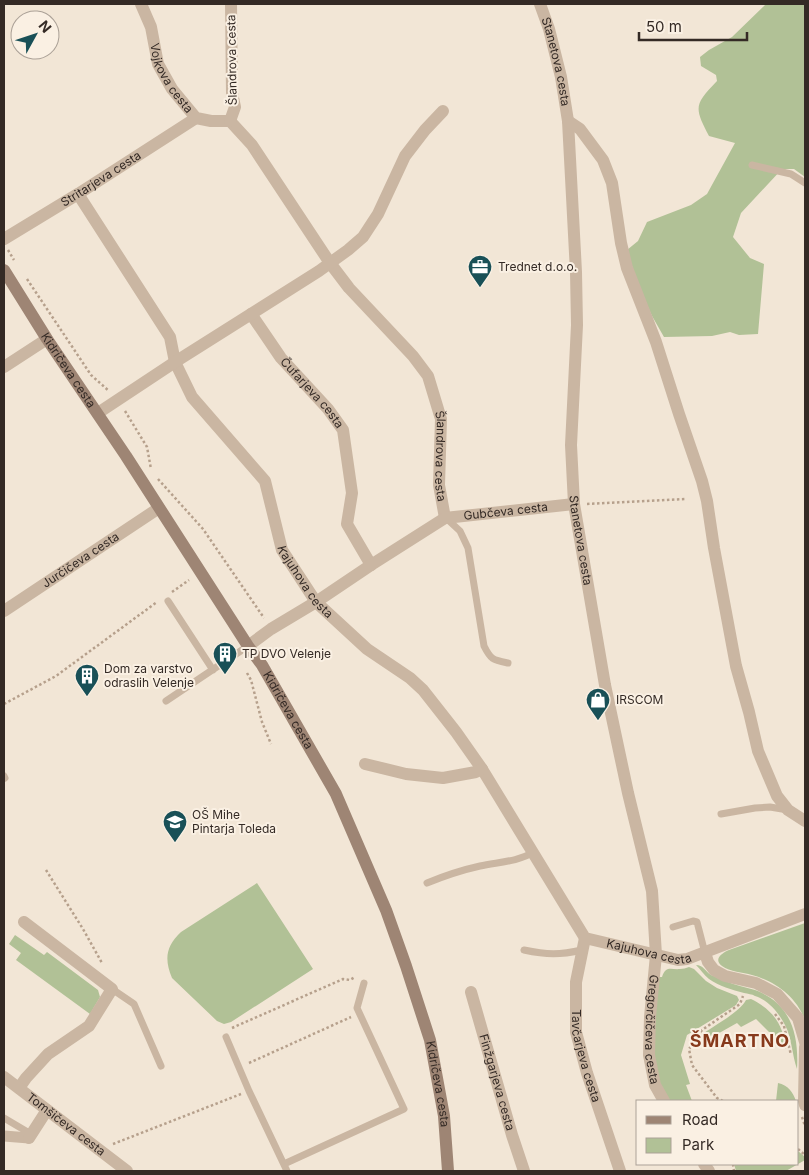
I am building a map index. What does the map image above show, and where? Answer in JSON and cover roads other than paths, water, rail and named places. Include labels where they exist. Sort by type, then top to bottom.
[{"type":"main road","name":"Kidričeva cesta","points":[[4,270],[47,339],[98,413],[262,665],[336,794],[386,910],[430,1040],[444,1116],[448,1171]]},
{"type":"street","name":"Vojkova cesta","points":[[140,4],[151,28],[158,64],[172,89],[196,118],[210,121],[230,121]]},
{"type":"street","name":"Šlandrova cesta","points":[[231,4],[232,93],[235,107],[230,121],[252,145],[348,288],[413,356],[428,376],[441,419],[439,485],[445,518]]},
{"type":"street","name":"Stanetova cesta","points":[[540,4],[549,29],[561,77],[568,121],[577,325],[570,445],[574,504],[605,685],[652,891],[656,955]]},
{"type":"street","points":[[98,413],[330,263],[363,237],[378,214],[405,156],[424,130],[443,111]]},
{"type":"street","name":"Stritarjeva cesta","points":[[4,239],[196,118]]},
{"type":"street","name":"Stanetova cesta","points":[[568,121],[580,129],[603,160],[612,182],[620,243],[627,268],[656,342],[702,481],[736,666],[758,751],[777,796],[788,810],[805,821]]},
{"type":"street","name":"Kajuhova cesta","points":[[78,194],[170,338],[175,362],[192,397],[264,481],[282,550],[316,602],[367,649],[410,678],[423,690],[456,732],[482,769],[534,852],[584,944],[678,960],[688,959],[805,914]]},
{"type":"street","name":"Čufarjeva cesta","points":[[251,314],[281,358],[328,409],[343,430],[352,493],[347,524],[371,565]]},
{"type":"street","points":[[4,367],[47,339]]},
{"type":"street","name":"Gubčeva cesta","points":[[445,518],[574,504]]},
{"type":"street","name":"Jurčičeva cesta","points":[[4,611],[159,508]]},
{"type":"street","points":[[248,646],[445,518]]},
{"type":"street","points":[[365,764],[406,774],[443,778],[476,772],[482,769]]},
{"type":"street","points":[[19,1088],[48,1054],[89,1026],[112,989],[24,922]]},
{"type":"street","name":"Tavčarjeva cesta","points":[[584,944],[576,982],[576,1032],[586,1073],[620,1171]]},
{"type":"street","points":[[705,953],[708,962],[714,970],[725,976],[756,983],[777,994],[798,1018],[805,1042]]},
{"type":"street","name":"Gregorčičeva cesta","points":[[656,955],[650,1017],[649,1055],[655,1085],[663,1100]]},
{"type":"street","name":"Finžgarjeva cesta","points":[[471,992],[524,1171]]},
{"type":"street","points":[[803,1108],[805,1047]]},
{"type":"street","name":"Tomšičeva cesta","points":[[4,1077],[127,1171]]},
{"type":"street","points":[[4,1136],[30,1136],[47,1110]]},
{"type":"lane","points":[[752,165],[791,174],[805,183]]},
{"type":"lane","name":"Šlandrova cesta","points":[[445,518],[460,531],[468,548],[484,646],[493,660],[508,663]]},
{"type":"lane","points":[[166,599],[213,670]]},
{"type":"lane","points":[[166,701],[248,646]]},
{"type":"lane","points":[[720,814],[770,807],[788,810]]},
{"type":"lane","points":[[427,883],[478,866],[524,858],[534,852]]},
{"type":"lane","points":[[673,926],[693,920],[697,922],[705,953]]},
{"type":"lane","points":[[524,950],[544,954],[566,954],[584,944]]},
{"type":"lane","points":[[226,1037],[249,1091],[286,1168],[404,1109],[357,1008],[364,983]]},
{"type":"lane","points":[[112,989],[134,1004],[161,1066]]},
{"type":"lane","points":[[4,1118],[30,1136]]},
{"type":"place","name":"Trednet d.o.o.","points":[[480,288]]},
{"type":"place","name":"TP DVO Velenje","points":[[225,675]]},
{"type":"place","name":"Dom za varstvo odraslih Velenje","points":[[87,697]]},
{"type":"place","name":"IRSCOM","points":[[598,721]]},
{"type":"place","name":"OŠ Mihe Pintarja Toleda","points":[[175,843]]},
{"type":"district","name":"ŠMARTNO","points":[[740,1041]]}]
